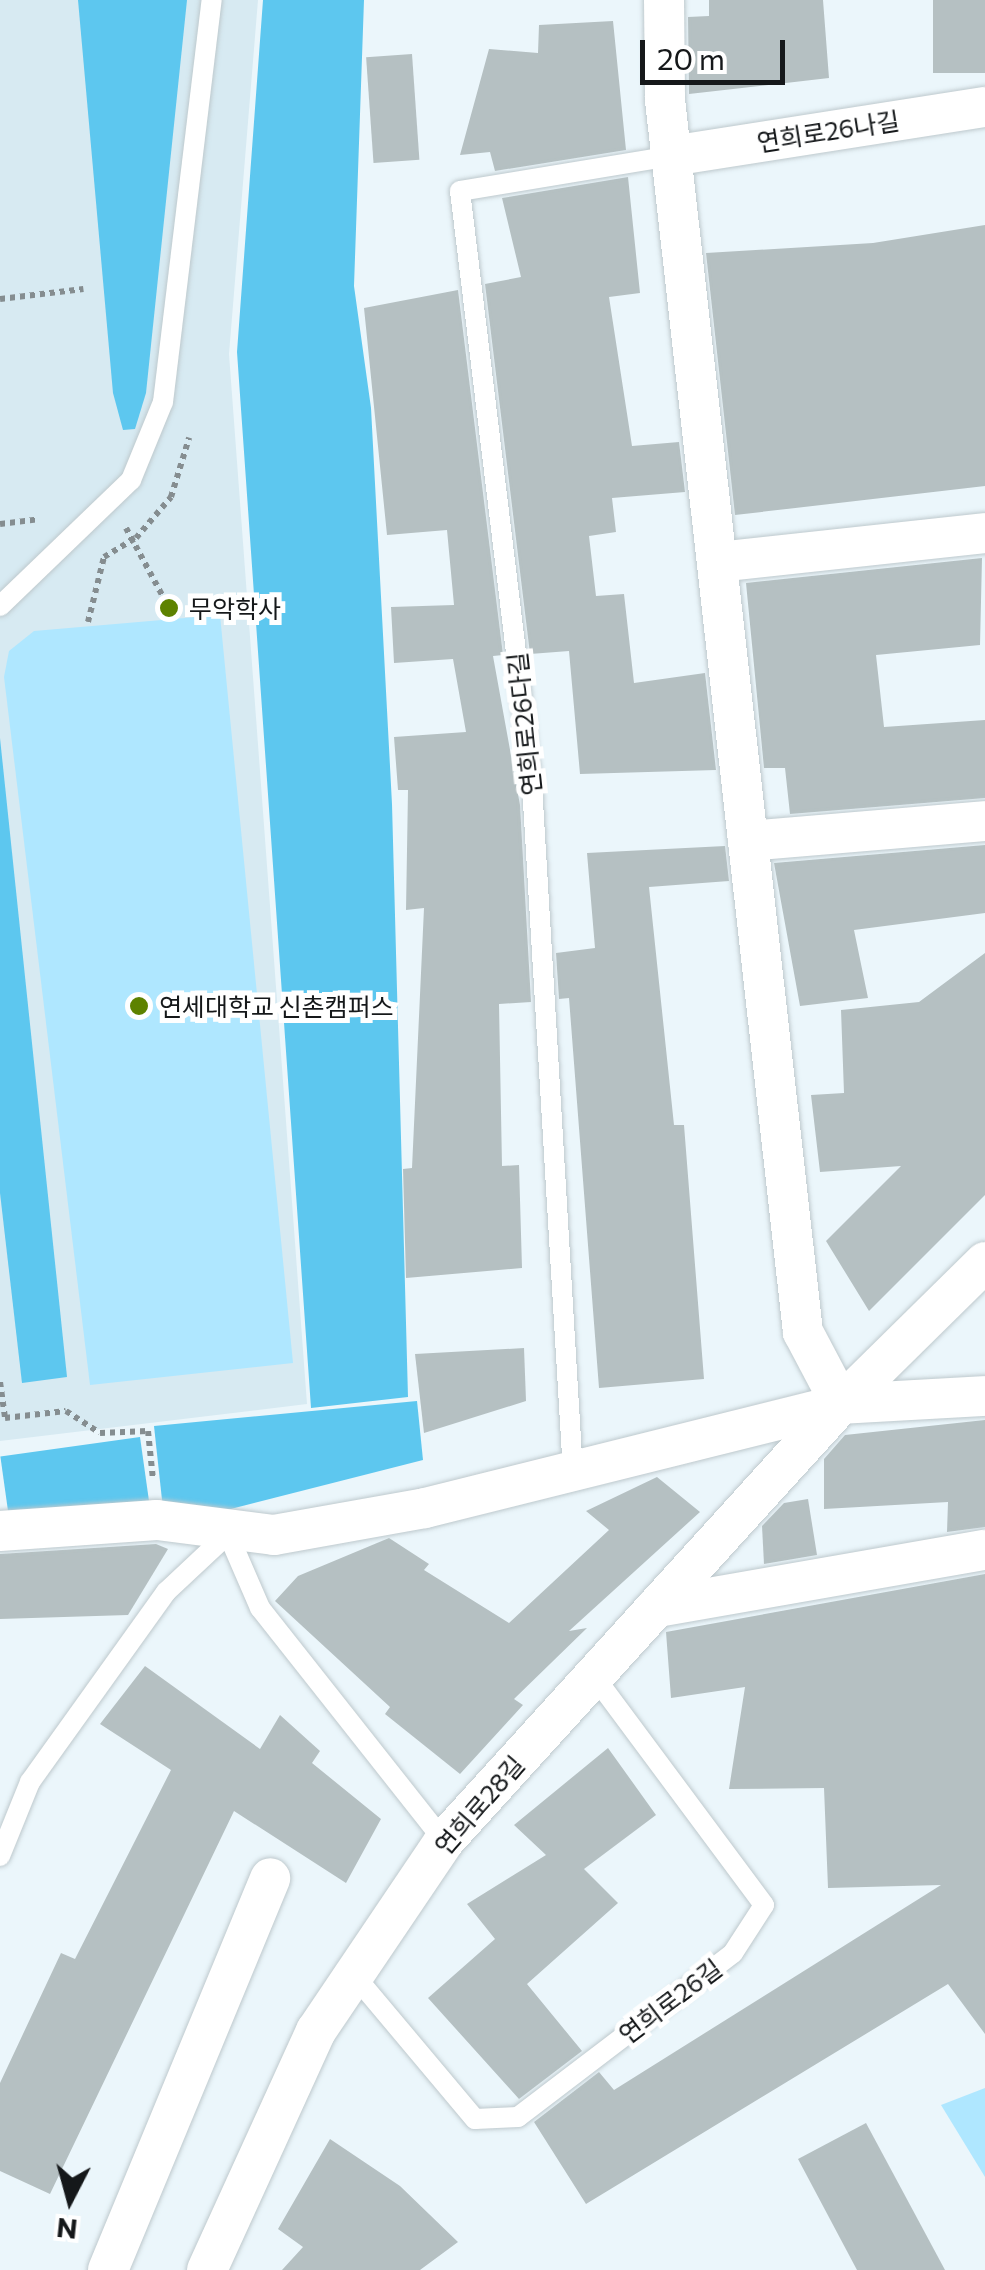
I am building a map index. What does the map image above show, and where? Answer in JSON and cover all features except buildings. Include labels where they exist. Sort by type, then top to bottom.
[{"type":"street","points":[[664,0],[672,156],[803,1332],[841,1404]]},
{"type":"street","name":"연희로26나길","points":[[672,156],[985,106]]},
{"type":"street","points":[[718,562],[985,534]]},
{"type":"street","points":[[748,841],[985,821]]},
{"type":"street","name":"연희로28길","points":[[207,2270],[316,2031],[444,1841],[841,1404],[985,1262]]},
{"type":"street","points":[[0,1530],[158,1520],[228,1534],[274,1535],[573,1472],[841,1404],[985,1396]]},
{"type":"street","points":[[657,1607],[985,1550]]},
{"type":"street","points":[[108,2270],[270,1878]]},
{"type":"lane","points":[[0,606],[131,480],[158,417],[212,0]]},
{"type":"lane","name":"연희로26다길","points":[[573,1472],[532,784],[460,192],[672,156]]},
{"type":"lane","points":[[0,1856],[30,1782],[166,1592],[228,1534],[260,1608],[444,1841]]},
{"type":"lane","name":"연희로26길","points":[[354,1974],[474,2118],[518,2117],[733,1953],[764,1905],[594,1676]]},
{"type":"path","points":[[0,300],[83,290]]},
{"type":"path","points":[[0,524],[32,520]]},
{"type":"path","points":[[88,622],[104,556],[136,538],[168,608]]},
{"type":"path","points":[[0,1382],[5,1418],[66,1411],[100,1433],[148,1431],[158,1520]]},
{"type":"shaded area","name":"연세대학교 신촌캠퍼스","points":[[0,0],[258,0],[229,354],[307,1404],[0,1441]]},
{"type":"shaded area","points":[[78,0],[187,0],[146,393],[135,429],[123,430],[113,393]]},
{"type":"shaded area","points":[[263,0],[364,0],[354,286],[371,408],[392,804],[408,1397],[311,1408],[237,352]]},
{"type":"shaded area","points":[[220,615],[293,1363],[90,1385],[4,677],[9,651],[34,631]]},
{"type":"shaded area","points":[[0,738],[67,1377],[22,1383],[0,1193]]},
{"type":"shaded area","points":[[417,1401],[423,1460],[223,1511],[163,1509],[154,1426]]},
{"type":"shaded area","points":[[140,1437],[150,1509],[11,1529],[0,1457]]},
{"type":"shaded area","points":[[985,2088],[985,2177],[941,2105]]},
{"type":"place","name":"무악학사","points":[[169,608]]},
{"type":"place","name":"연세대학교 신촌캠퍼스","points":[[139,1006]]}]
